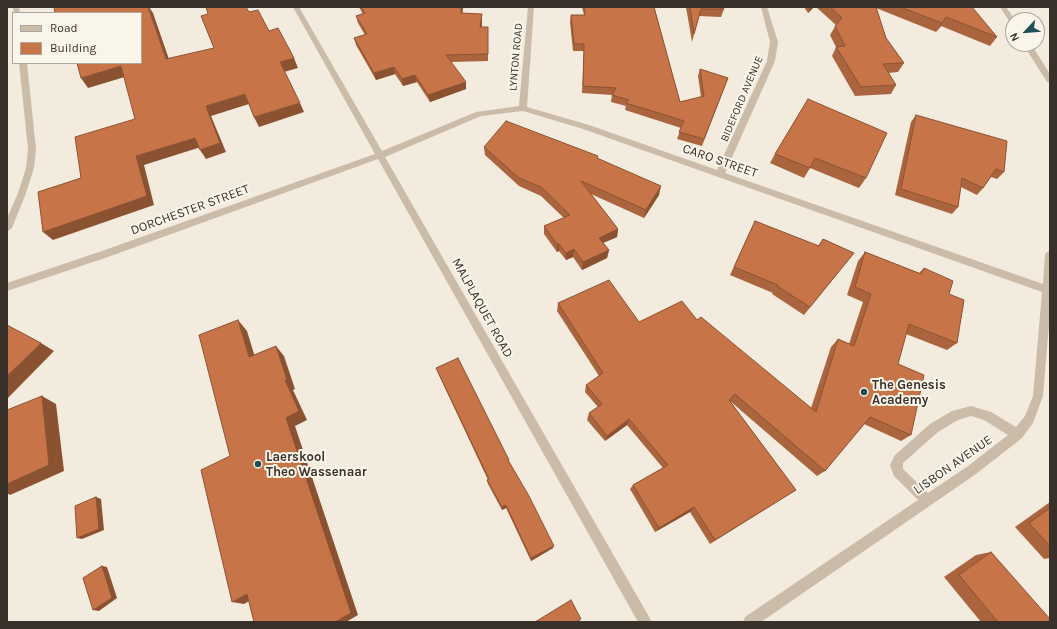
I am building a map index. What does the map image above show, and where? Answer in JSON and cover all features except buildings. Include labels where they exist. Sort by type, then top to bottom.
[{"type":"street","name":"MALPLAQUET ROAD","points":[[296,7],[645,622]]},
{"type":"street","name":"LYNTON ROAD","points":[[523,108],[531,7]]},
{"type":"street","name":"BIDEFORD AVENUE","points":[[720,174],[771,61],[774,42],[764,7]]},
{"type":"street","points":[[1031,52],[1050,80]]},
{"type":"street","points":[[7,228],[22,193],[30,168],[32,149],[24,64]]},
{"type":"street","name":"CARO STREET","points":[[381,155],[479,114],[507,108],[523,108],[586,127],[1049,290]]},
{"type":"street","name":"DORCHESTER STREET","points":[[7,287],[105,254],[381,155]]},
{"type":"street","name":"LISBON AVENUE","points":[[750,622],[995,454],[1018,434],[1029,419],[1038,396],[1049,290],[1050,254]]},
{"type":"street","points":[[927,500],[898,472],[896,466],[899,459],[934,428],[956,415],[971,411],[987,416],[1018,434]]},
{"type":"place","name":"The Genesis Academy","points":[[864,392]]},
{"type":"place","name":"Laerskool Theo Wassenaar","points":[[258,464]]}]
